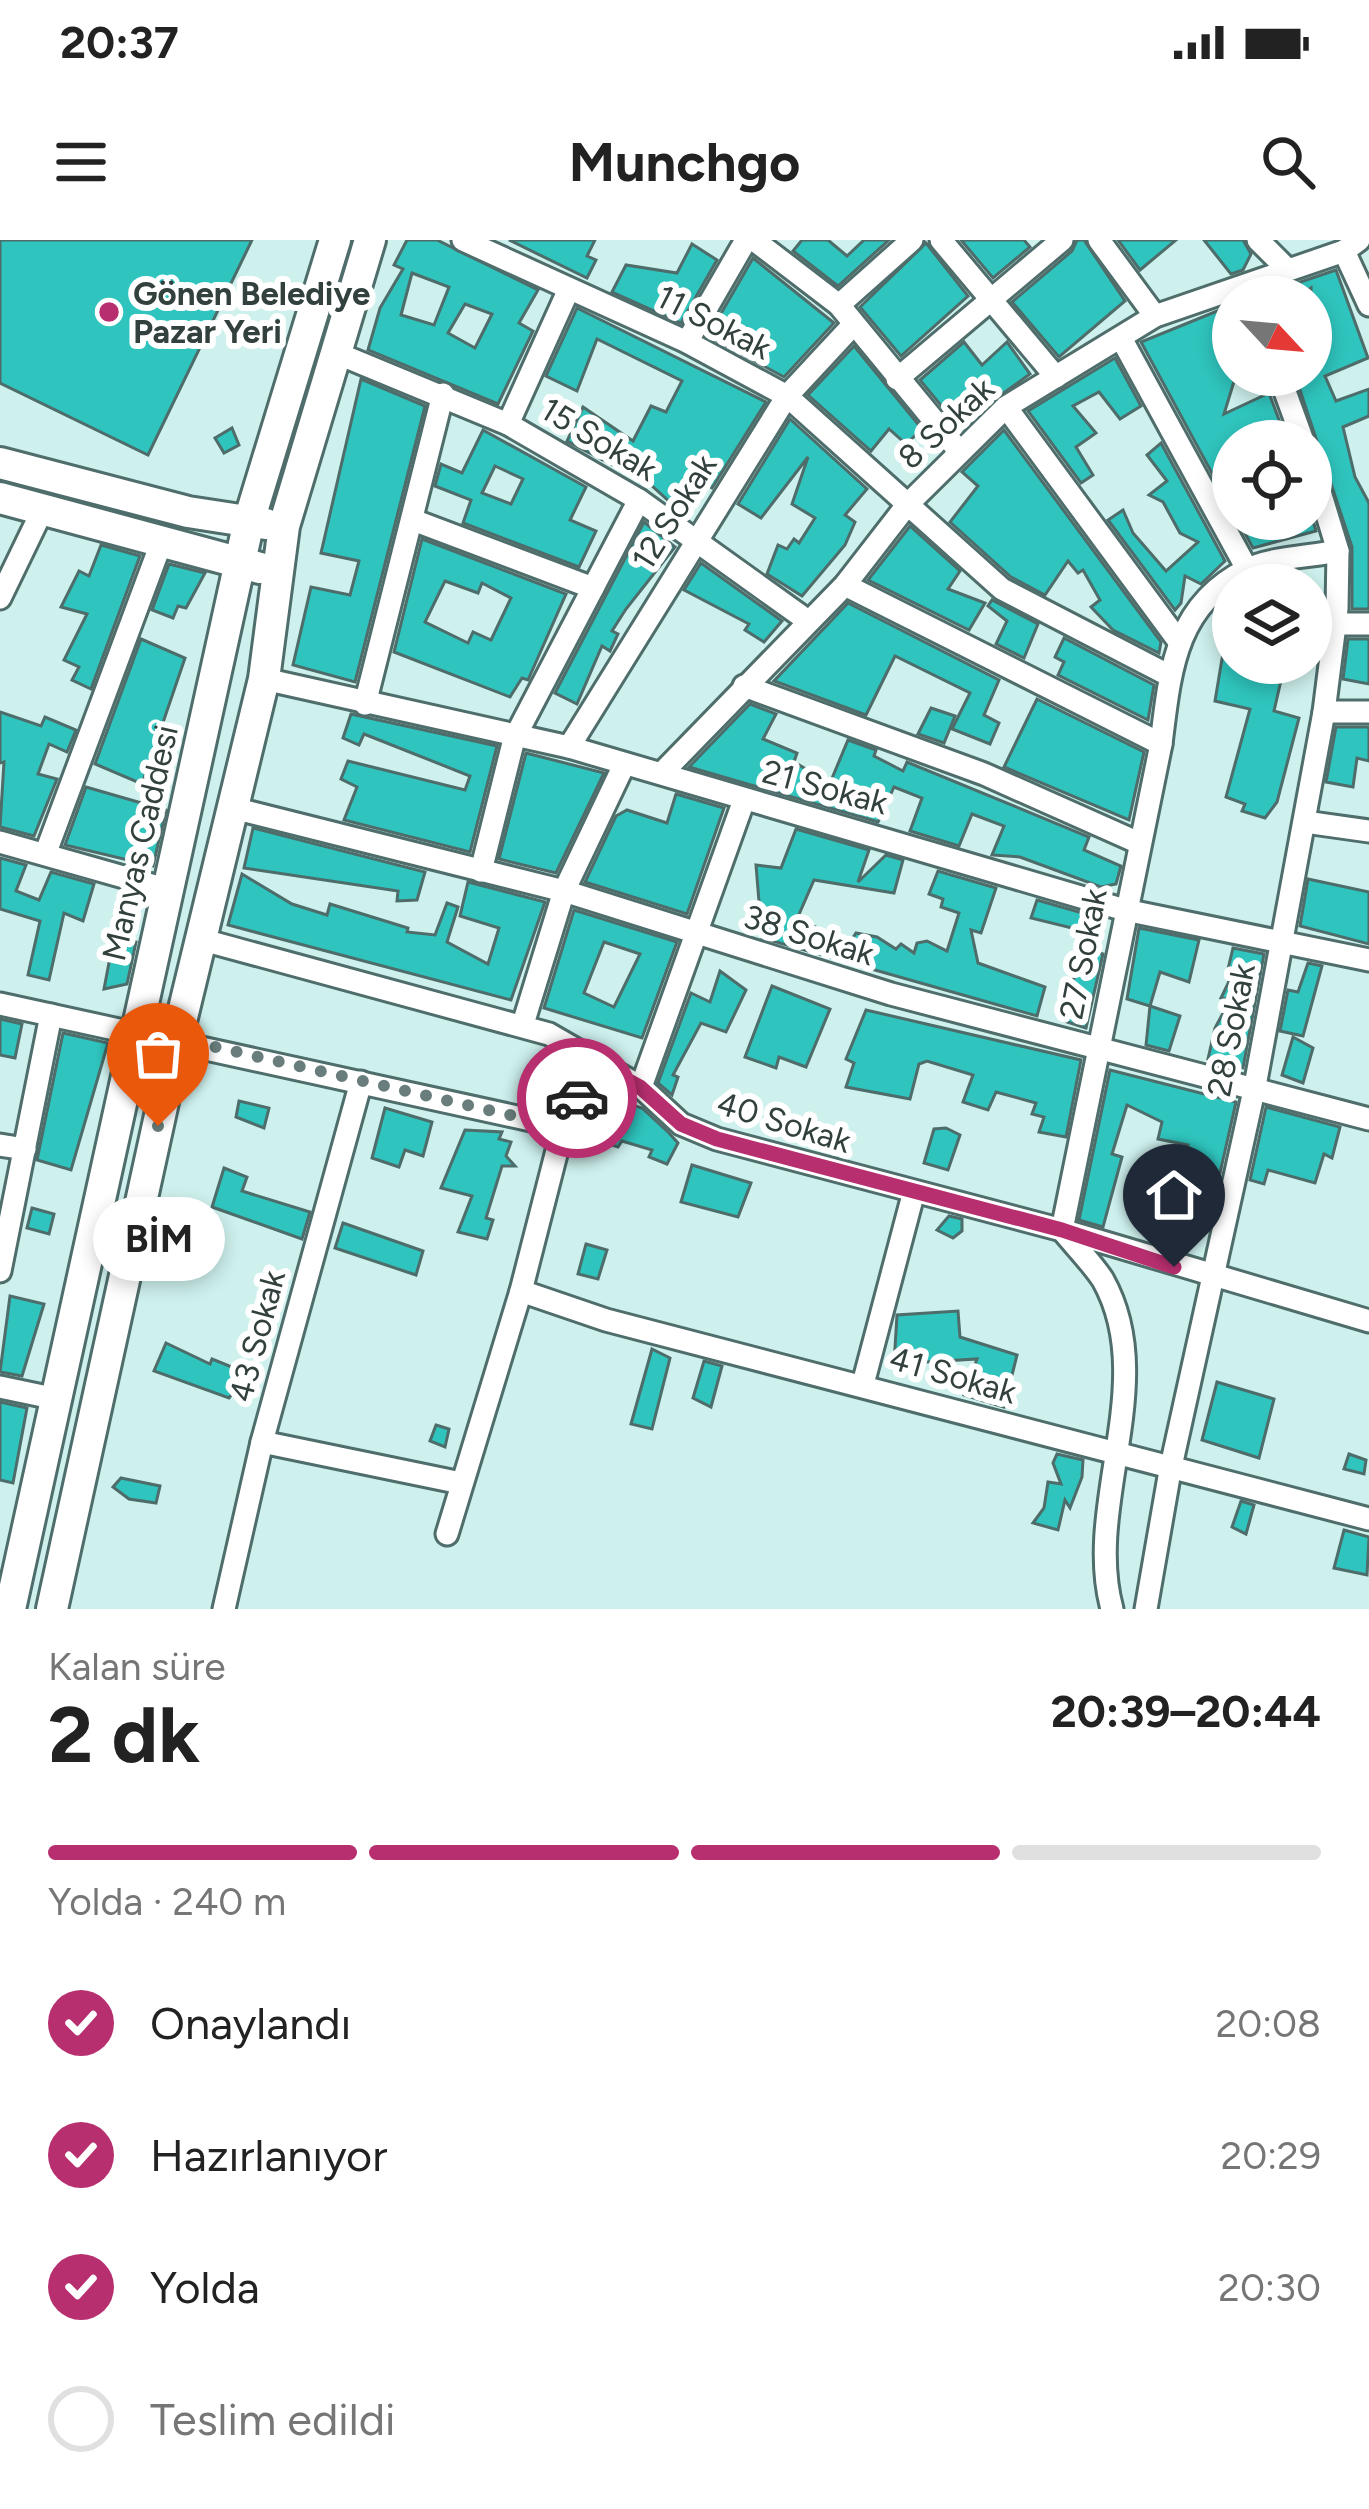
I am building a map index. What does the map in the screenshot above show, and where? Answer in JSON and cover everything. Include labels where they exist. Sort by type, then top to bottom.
[{"type":"main road","name":"Manyas Caddesi","points":[[8,1603],[249,521],[335,240]]},
{"type":"main road","points":[[50,1609],[177,1038],[264,679],[284,526],[370,240]]},
{"type":"main road","points":[[0,463],[188,512],[284,526]]},
{"type":"main road","points":[[0,498],[164,538],[277,572]]},
{"type":"street","name":"11 Sokak","points":[[464,240],[687,342],[787,396],[1002,589],[1170,676]]},
{"type":"street","points":[[687,342],[750,240],[839,305],[959,451]]},
{"type":"street","points":[[839,305],[912,240]]},
{"type":"street","points":[[941,240],[1056,377]]},
{"type":"street","points":[[898,379],[1062,240]]},
{"type":"street","points":[[1099,240],[1155,316]]},
{"type":"street","points":[[1258,240],[1285,267]]},
{"type":"street","points":[[1351,246],[1369,304]]},
{"type":"street","name":"8 Sokak","points":[[1269,276],[1351,246]]},
{"type":"street","points":[[508,424],[569,289]]},
{"type":"street","name":"8 Sokak","points":[[662,772],[845,585],[907,505],[1006,407],[1155,316],[1212,300]]},
{"type":"street","name":"12 Sokak","points":[[569,747],[787,396],[853,326]]},
{"type":"street","points":[[1121,338],[1244,564]]},
{"type":"street","name":"15 Sokak","points":[[334,352],[508,424],[639,500],[808,621]]},
{"type":"street","points":[[364,704],[442,394]]},
{"type":"street","points":[[1006,407],[1180,643]]},
{"type":"street","points":[[482,871],[514,739],[639,500]]},
{"type":"street","points":[[0,598],[43,509]]},
{"type":"street","points":[[413,520],[593,588]]},
{"type":"street","name":"28 Sokak","points":[[1146,1609],[1170,1471],[1256,1086],[1324,712],[1335,624],[1338,551],[1332,531]]},
{"type":"street","points":[[46,852],[164,538]]},
{"type":"street","name":"27 Sokak","points":[[1272,564],[1338,551]]},
{"type":"street","points":[[845,585],[1161,744]]},
{"type":"street","name":"27 Sokak","points":[[1062,1230],[1161,744],[1170,676],[1189,616],[1212,597]]},
{"type":"street","points":[[1335,624],[1369,624]]},
{"type":"street","name":"21 Sokak","points":[[264,679],[514,739],[569,747],[1125,910],[1282,938],[1369,960]]},
{"type":"street","points":[[744,686],[984,774],[1138,843]]},
{"type":"street","points":[[1324,712],[1369,712]]},
{"type":"street","points":[[523,1024],[564,891],[623,766]]},
{"type":"street","points":[[640,1087],[744,800]]},
{"type":"street","name":"38 Sokak","points":[[233,808],[564,891],[891,994],[1369,1118]]},
{"type":"street","points":[[1305,822],[1369,831]]},
{"type":"street","points":[[0,842],[166,889]]},
{"type":"street","name":"40 Sokak","points":[[203,940],[523,1024],[572,1044],[640,1087],[681,1124],[717,1139],[913,1195],[1062,1230],[1211,1279],[1369,1321]]},
{"type":"street","points":[[0,1004],[177,1038],[562,1127]]},
{"type":"street","points":[[1,1260],[51,1015]]},
{"type":"street","points":[[446,1534],[520,1291],[562,1127],[594,1062]]},
{"type":"street","name":"43 Sokak","points":[[224,1609],[262,1442],[361,1082]]},
{"type":"street","points":[[0,1145],[26,1150]]},
{"type":"street","points":[[863,1384],[913,1195]]},
{"type":"street","points":[[1062,1230],[1103,1281],[1121,1334],[1115,1456],[1103,1557],[1112,1609]]},
{"type":"street","name":"41 Sokak","points":[[520,1291],[606,1320],[1369,1520]]},
{"type":"street","points":[[0,1387],[57,1399]]},
{"type":"street","points":[[262,1442],[461,1483]]},
{"type":"street","points":[[8,1603],[50,1609]]},
{"type":"building","name":"Gönen Belediye Pazar Yeri","points":[[0,240],[252,240],[148,455],[0,383]]},
{"type":"building","points":[[407,240],[437,240],[538,290],[519,323],[533,331],[498,404],[368,350],[380,308],[403,269],[394,265]],"holes":[[[412,273],[449,287],[434,325],[401,315]],[[465,304],[492,314],[475,348],[448,333]]]},
{"type":"building","points":[[509,240],[595,240],[587,256],[596,260],[587,278]]},
{"type":"building","points":[[802,240],[828,240],[847,256],[864,240],[889,240],[838,286],[793,251]]},
{"type":"building","points":[[961,240],[1024,240],[1030,247],[993,278]]},
{"type":"building","points":[[1077,240],[1084,240],[1125,301],[1059,357],[1012,302],[1072,251]]},
{"type":"building","points":[[1118,240],[1176,240],[1140,270]]},
{"type":"building","points":[[1204,240],[1243,240],[1251,254],[1243,270],[1231,274]]},
{"type":"building","points":[[926,243],[968,296],[901,356],[860,307]]},
{"type":"building","points":[[692,244],[717,260],[681,323],[612,292],[626,265],[677,273]]},
{"type":"building","points":[[753,258],[834,323],[784,377],[708,336]]},
{"type":"building","points":[[1336,270],[1368,358],[1332,373],[1332,276],[1318,276]]},
{"type":"building","points":[[577,308],[766,402],[712,488],[707,485],[695,500],[690,497],[682,513],[652,486],[567,441],[583,407],[633,441],[651,406],[666,412],[682,381],[597,339],[577,391],[546,376]]},
{"type":"building","points":[[1212,313],[1212,396],[1230,396],[1224,414],[1270,396],[1279,420],[1212,420],[1212,473],[1141,342]]},
{"type":"building","points":[[964,342],[982,365],[1007,342],[1030,374],[958,426],[920,380]]},
{"type":"building","points":[[854,346],[922,429],[906,444],[889,429],[871,451],[808,395]]},
{"type":"building","points":[[1115,358],[1141,406],[1120,419],[1099,392],[1073,406],[1096,433],[1076,447],[1093,475],[1081,483],[1028,411]]},
{"type":"building","points":[[361,379],[425,406],[355,682],[293,665],[311,587],[350,595],[359,561],[321,553]]},
{"type":"building","points":[[1369,389],[1369,416],[1343,427],[1355,477],[1369,503],[1369,609],[1352,609],[1352,547],[1332,487],[1332,420],[1310,420],[1302,396],[1332,396],[1332,392],[1336,401]]},
{"type":"building","points":[[790,419],[867,489],[845,515],[855,522],[845,545],[802,596],[767,574],[778,545],[787,549],[794,539],[799,543],[815,518],[792,504],[808,457],[761,518],[738,504]]},
{"type":"building","points":[[232,428],[239,445],[224,453],[215,438]]},
{"type":"building","points":[[483,430],[586,487],[570,520],[596,531],[579,567],[463,523],[471,500],[435,486],[441,464],[462,473]],"holes":[[[495,466],[523,479],[511,504],[482,493]]]},
{"type":"building","points":[[1004,430],[1161,642],[1159,653],[1113,630],[1091,607],[1100,600],[1083,570],[1078,573],[1068,561],[1045,595],[1011,577],[950,522],[978,486],[962,472]]},
{"type":"building","points":[[1161,443],[1225,561],[1212,564],[1212,573],[1201,584],[1185,576],[1181,603],[1175,610],[1108,520],[1123,510],[1133,533],[1166,571],[1198,542],[1180,533],[1163,502],[1149,495],[1167,481],[1147,455]]},
{"type":"building","points":[[644,522],[675,547],[612,631],[618,634],[610,651],[602,646],[577,704],[555,693]]},
{"type":"building","points":[[910,526],[960,571],[948,589],[985,603],[969,630],[868,580]]},
{"type":"building","points":[[422,539],[566,594],[528,680],[522,678],[510,697],[394,652]],"holes":[[[445,581],[478,593],[482,583],[511,598],[491,640],[473,632],[468,643],[425,622]]]},
{"type":"building","points":[[1249,540],[1283,540],[1253,548]]},
{"type":"building","points":[[101,545],[140,556],[91,689],[72,680],[79,667],[64,660],[87,614],[61,607],[79,571],[89,576]]},
{"type":"building","points":[[701,563],[782,621],[764,642],[745,630],[749,624],[684,590]]},
{"type":"building","points":[[169,564],[205,573],[186,608],[178,606],[173,618],[152,610]]},
{"type":"building","points":[[992,600],[1038,624],[1024,658],[996,644],[1007,621],[988,606]]},
{"type":"building","points":[[848,603],[999,680],[984,715],[999,723],[990,744],[952,729],[970,693],[895,656],[866,715],[774,681]]},
{"type":"building","points":[[1064,638],[1154,685],[1148,720],[1058,675],[1064,662],[1055,657]]},
{"type":"building","points":[[141,639],[185,658],[142,784],[95,764]]},
{"type":"building","points":[[1348,639],[1369,639],[1369,684],[1343,679]]},
{"type":"building","points":[[1218,684],[1280,684],[1274,711],[1299,718],[1277,802],[1265,818],[1242,811],[1245,804],[1226,797],[1250,709],[1215,701]]},
{"type":"building","points":[[1037,699],[1144,752],[1129,820],[1004,767]]},
{"type":"building","points":[[750,704],[776,714],[763,739],[797,753],[794,762],[830,783],[848,740],[876,750],[874,756],[903,771],[907,762],[1089,837],[1084,850],[1121,866],[1116,884],[1101,887],[1020,857],[992,855],[1004,826],[972,814],[959,846],[910,831],[922,798],[894,787],[878,822],[689,767]]},
{"type":"building","points":[[931,708],[955,716],[944,743],[918,734]]},
{"type":"building","points":[[0,712],[41,726],[45,717],[76,730],[67,752],[49,744],[38,774],[57,779],[34,836],[0,827],[4,762],[0,763]]},
{"type":"building","points":[[351,714],[497,746],[470,852],[344,820],[357,787],[341,779],[348,761],[465,790],[470,776],[364,734],[359,745],[343,738]]},
{"type":"building","points":[[1336,727],[1369,727],[1369,761],[1357,758],[1353,787],[1326,782]]},
{"type":"building","points":[[526,753],[604,773],[556,873],[499,859]]},
{"type":"building","points":[[86,787],[166,810],[153,866],[65,845]]},
{"type":"building","points":[[676,794],[724,808],[687,914],[585,882],[616,816],[627,810],[667,823]]},
{"type":"building","points":[[253,828],[425,872],[417,900],[397,901],[398,891],[244,868]]},
{"type":"building","points":[[796,829],[869,850],[858,882],[886,855],[903,860],[894,893],[814,880],[797,919],[850,942],[856,933],[877,937],[896,949],[901,944],[914,953],[917,943],[927,941],[947,951],[959,913],[941,907],[943,899],[929,894],[938,871],[996,888],[981,933],[971,930],[978,963],[1045,987],[1037,1016],[762,938],[756,865],[781,868]]},
{"type":"building","points":[[0,858],[26,865],[16,891],[39,900],[51,872],[94,884],[83,921],[64,913],[49,980],[28,975],[40,921],[0,909]]},
{"type":"building","points":[[242,874],[292,904],[327,915],[330,904],[408,928],[407,932],[435,935],[447,903],[458,907],[447,942],[488,964],[499,928],[460,916],[468,882],[545,902],[511,1000],[228,925]]},
{"type":"building","points":[[1308,879],[1369,892],[1369,944],[1300,926]]},
{"type":"building","points":[[1037,900],[1093,916],[1088,932],[1031,918]]},
{"type":"building","points":[[574,910],[677,942],[642,1038],[544,1008]],"holes":[[[604,942],[640,954],[614,1007],[584,993]]]},
{"type":"building","points":[[1139,928],[1199,940],[1189,982],[1160,972],[1150,1006],[1127,999]]},
{"type":"building","points":[[121,937],[136,942],[127,984],[104,989],[111,952]]},
{"type":"building","points":[[1081,947],[1103,954],[1086,1028],[1064,1021]]},
{"type":"building","points":[[1233,948],[1264,954],[1243,1068],[1208,1059],[1215,1028],[1230,1000],[1221,998],[1234,971],[1228,969]]},
{"type":"building","points":[[1308,963],[1322,966],[1303,1036],[1280,1031],[1288,990],[1298,992]]},
{"type":"building","points":[[720,971],[746,990],[726,1032],[701,1023],[673,1075],[678,1077],[672,1095],[658,1083],[691,993],[710,1002]]},
{"type":"building","points":[[772,986],[830,1009],[806,1067],[779,1057],[776,1068],[745,1057]]},
{"type":"building","points":[[1150,1006],[1180,1016],[1169,1051],[1146,1045]]},
{"type":"building","points":[[866,1010],[1081,1060],[1066,1137],[1039,1132],[1044,1117],[1032,1114],[1036,1103],[996,1092],[988,1110],[963,1102],[973,1075],[927,1061],[919,1064],[910,1099],[846,1087],[854,1063],[846,1059]]},
{"type":"building","points":[[0,1019],[22,1024],[15,1058],[0,1055]]},
{"type":"building","points":[[63,1033],[108,1043],[71,1170],[37,1160]]},
{"type":"building","points":[[1293,1037],[1313,1048],[1303,1083],[1282,1075]]},
{"type":"building","points":[[1110,1070],[1236,1102],[1220,1173],[1214,1175],[1183,1167],[1188,1145],[1158,1139],[1162,1122],[1127,1105],[1112,1154],[1122,1157],[1103,1227],[1079,1220]]},
{"type":"building","points":[[596,1093],[642,1108],[669,1133],[678,1143],[667,1164],[649,1157],[652,1150],[622,1141],[618,1147],[577,1134]]},
{"type":"building","points":[[239,1101],[269,1108],[264,1128],[236,1117]]},
{"type":"building","points":[[1266,1107],[1340,1127],[1332,1158],[1324,1154],[1315,1183],[1268,1170],[1264,1184],[1250,1180]]},
{"type":"building","points":[[385,1108],[432,1122],[423,1156],[405,1150],[399,1167],[372,1158]]},
{"type":"building","points":[[946,1128],[960,1135],[948,1170],[924,1163],[934,1129]]},
{"type":"building","points":[[465,1130],[502,1132],[499,1139],[511,1142],[506,1156],[515,1166],[502,1166],[486,1218],[493,1220],[487,1239],[458,1232],[472,1196],[441,1188]]},
{"type":"building","points":[[692,1165],[751,1183],[738,1217],[681,1202]]},
{"type":"building","points":[[224,1168],[247,1177],[242,1191],[310,1212],[302,1239],[212,1207]]},
{"type":"building","points":[[32,1208],[54,1214],[49,1234],[27,1228]]},
{"type":"building","points":[[949,1216],[962,1219],[962,1231],[953,1238],[937,1230]]},
{"type":"building","points":[[343,1223],[423,1251],[416,1275],[335,1248]]},
{"type":"building","points":[[586,1244],[607,1250],[598,1279],[578,1274]]},
{"type":"building","points":[[10,1296],[44,1304],[22,1376],[0,1372]]},
{"type":"building","points":[[958,1311],[960,1337],[1017,1355],[1004,1407],[964,1395],[977,1359],[894,1364],[897,1315]]},
{"type":"building","points":[[166,1343],[210,1364],[212,1359],[242,1371],[229,1398],[154,1371]]},
{"type":"building","points":[[652,1349],[670,1358],[652,1429],[631,1424]]},
{"type":"building","points":[[704,1361],[722,1366],[711,1407],[693,1398]]},
{"type":"building","points":[[1217,1382],[1274,1399],[1259,1458],[1202,1440]]},
{"type":"building","points":[[0,1402],[27,1408],[13,1483],[0,1480]]},
{"type":"building","points":[[436,1425],[449,1429],[445,1447],[430,1441]]},
{"type":"building","points":[[1057,1454],[1083,1460],[1082,1477],[1070,1508],[1065,1500],[1058,1530],[1033,1523],[1044,1508],[1048,1482],[1061,1484],[1053,1463]]},
{"type":"building","points":[[1349,1454],[1366,1460],[1364,1474],[1344,1469]]},
{"type":"building","points":[[121,1478],[160,1486],[156,1503],[129,1499],[113,1487]]},
{"type":"building","points":[[1241,1501],[1254,1505],[1246,1534],[1232,1527]]},
{"type":"building","points":[[1344,1530],[1369,1537],[1367,1575],[1334,1568]]},
{"type":"way so far","points":[[158,1126],[177,1038],[562,1127],[577,1098]]},
{"type":"place","name":"Gönen Belediye Pazar Yeri","points":[[109,312]]},
{"type":"place","name":"BİM","points":[[158,1126]]},
{"type":"route","points":[[577,1098],[594,1062],[640,1087],[681,1124],[717,1139],[913,1195],[1062,1230],[1174,1267]]}]
